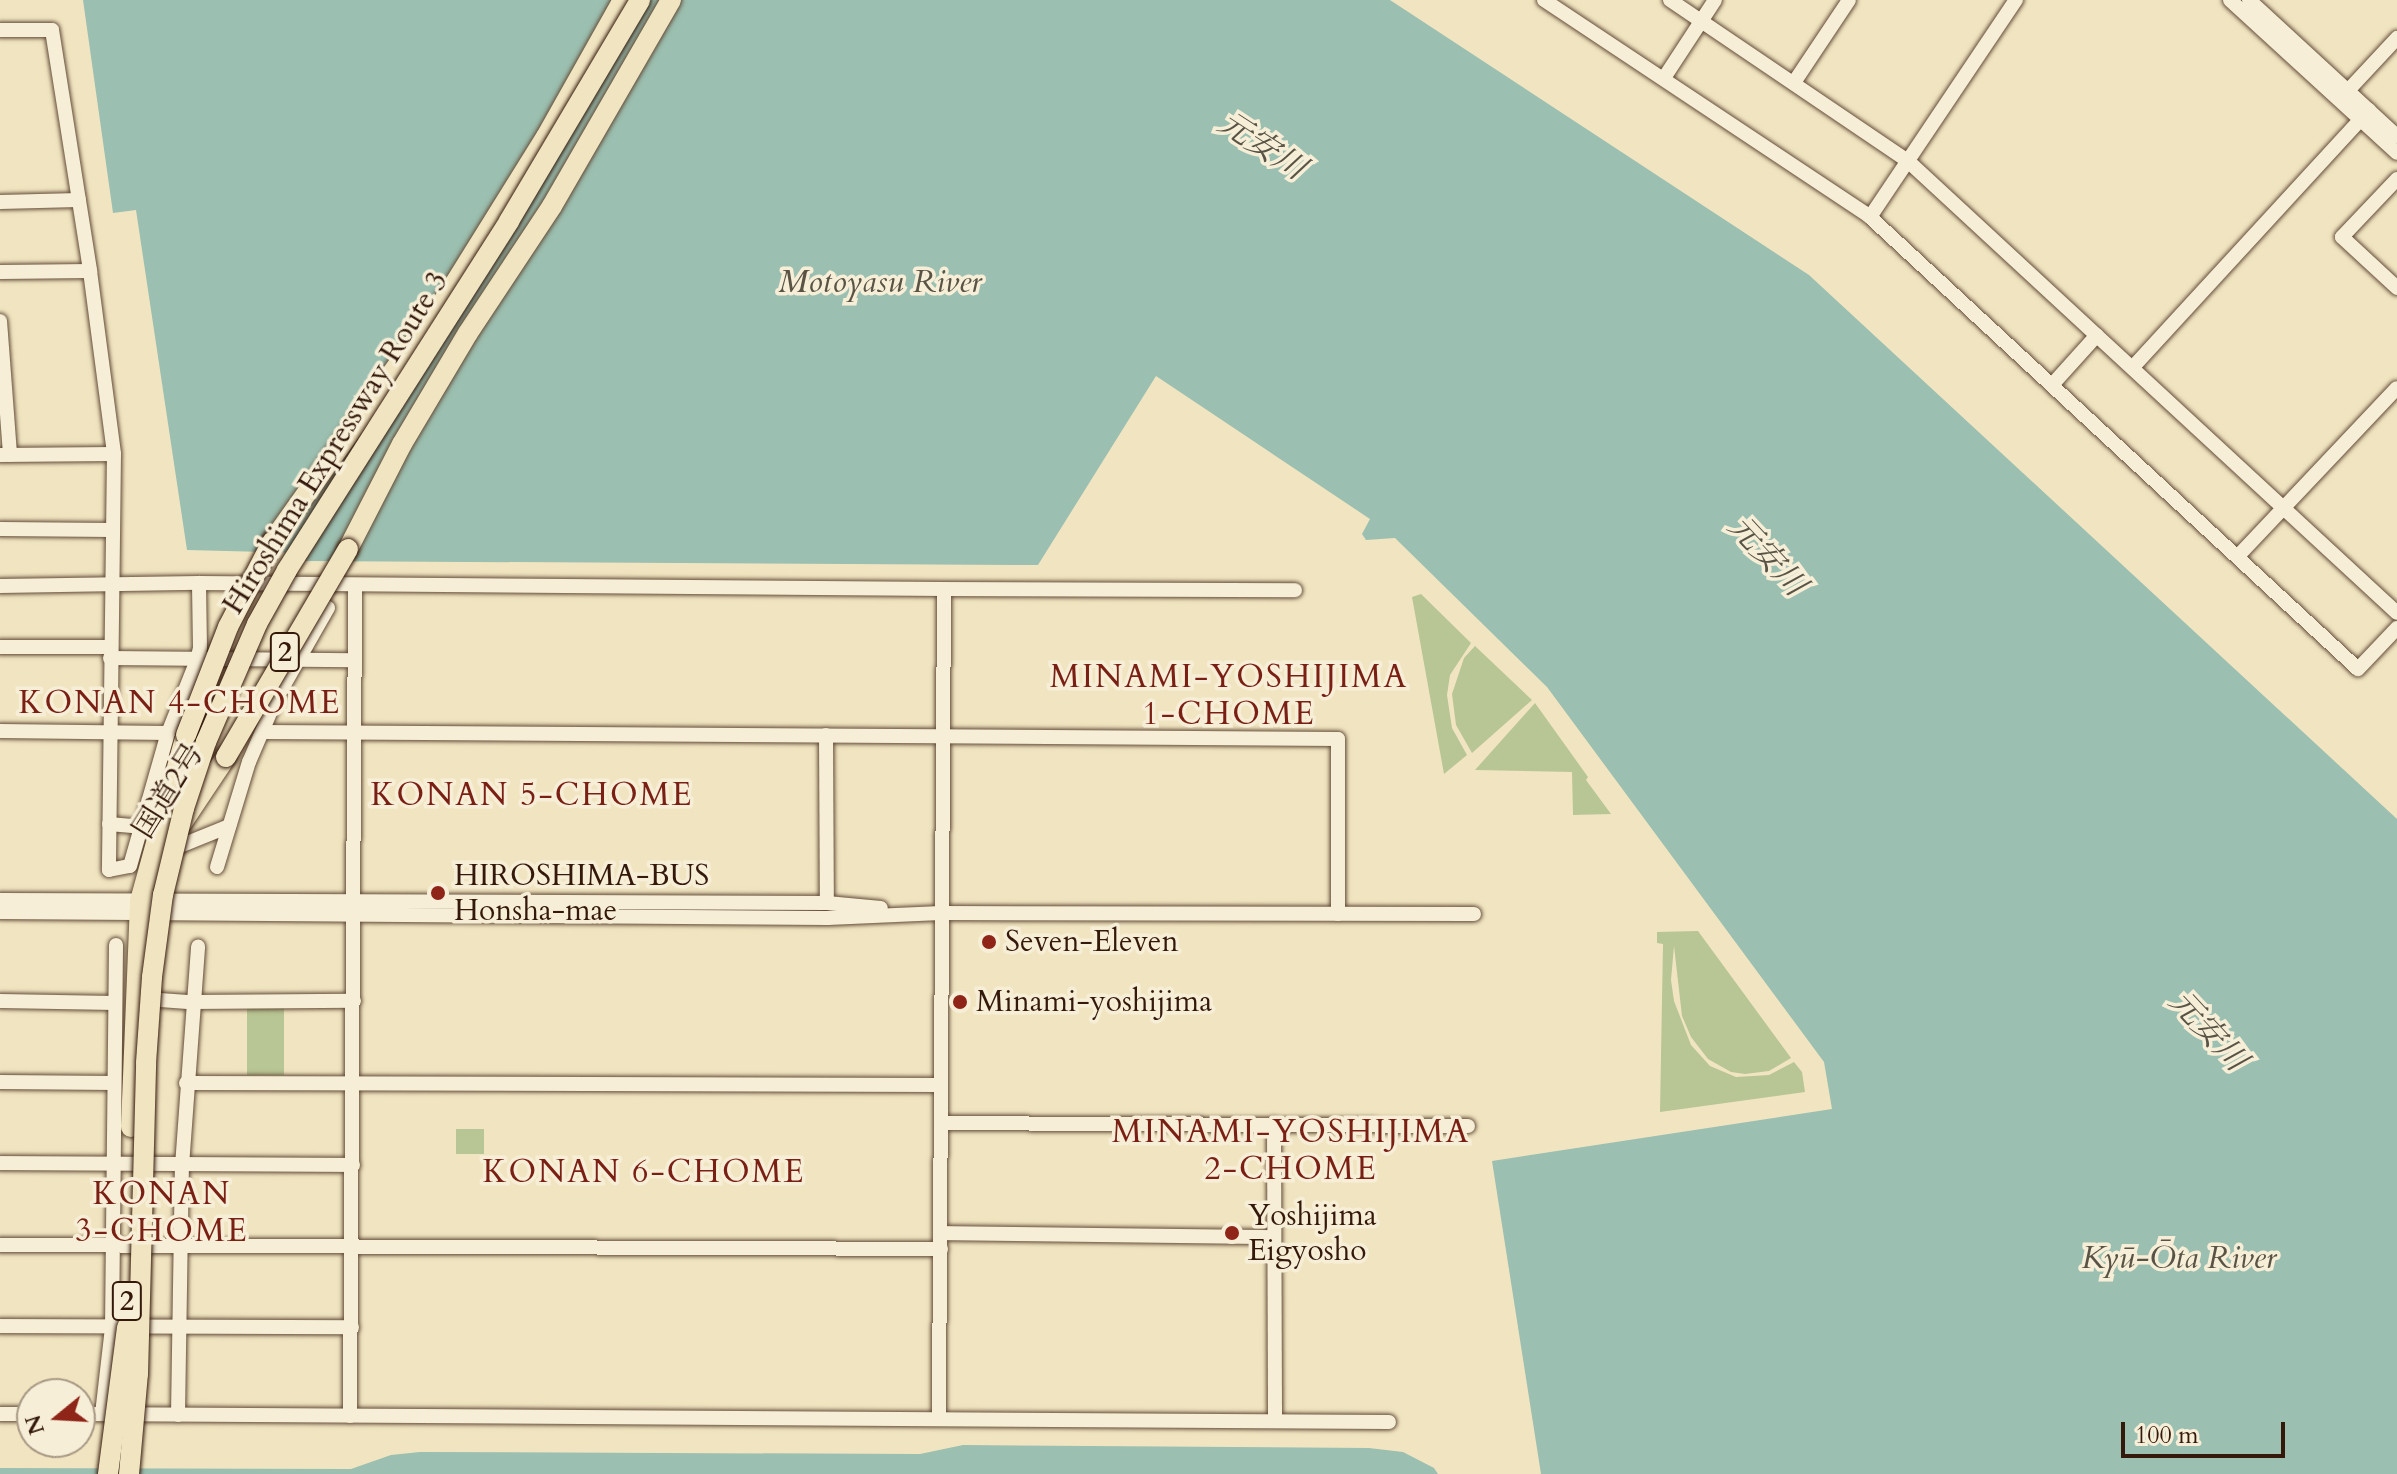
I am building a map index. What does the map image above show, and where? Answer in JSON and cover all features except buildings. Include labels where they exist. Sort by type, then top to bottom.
[{"type":"highway","name":"国道2号","points":[[108,1474],[126,1340],[140,908],[157,856],[177,734],[272,542],[445,299],[546,137],[623,0]]},
{"type":"highway","name":"Hiroshima Expressway Route 3","points":[[129,1474],[138,1374],[146,1063],[152,977],[163,895],[184,808],[206,742],[257,624],[287,570],[509,221],[640,0]]},
{"type":"highway","name":"国道2号","points":[[157,856],[226,757],[348,549],[409,432],[468,333],[552,206],[671,0]]},
{"type":"street","points":[[1544,0],[1870,217],[2358,669],[2397,628]]},
{"type":"street","points":[[1670,0],[1795,81],[1909,162],[2397,613]]},
{"type":"street","points":[[1664,78],[1715,0]]},
{"type":"street","points":[[1795,81],[1849,0]]},
{"type":"street","points":[[1870,217],[2016,0]]},
{"type":"street","points":[[2230,0],[2344,95]]},
{"type":"street","points":[[2249,0],[2365,115],[2397,153]]},
{"type":"street","points":[[0,30],[52,30],[90,271],[114,454],[109,870],[130,866],[177,734],[197,660],[199,583]]},
{"type":"street","points":[[2344,95],[2397,38]]},
{"type":"street","points":[[2365,115],[2397,136]]},
{"type":"street","points":[[2133,367],[2365,115]]},
{"type":"street","points":[[2397,179],[2342,237],[2397,288]]},
{"type":"street","points":[[0,202],[79,200]]},
{"type":"street","points":[[0,272],[90,271]]},
{"type":"street","points":[[0,321],[5,455],[114,454]]},
{"type":"street","points":[[2052,385],[2097,335]]},
{"type":"street","points":[[2238,556],[2397,388]]},
{"type":"street","points":[[0,529],[112,530]]},
{"type":"street","points":[[0,586],[199,583],[1295,590]]},
{"type":"street","points":[[350,1416],[355,586]]},
{"type":"street","points":[[939,1418],[944,589]]},
{"type":"street","points":[[217,867],[263,732],[297,658],[328,608]]},
{"type":"street","points":[[0,647],[197,660],[354,660]]},
{"type":"street","points":[[0,731],[177,734]]},
{"type":"street","points":[[263,732],[1338,739],[1338,914]]},
{"type":"street","points":[[826,735],[827,903]]},
{"type":"street","points":[[109,824],[140,833],[157,856],[229,826]]},
{"type":"street","points":[[0,900],[140,908]]},
{"type":"street","points":[[0,912],[140,908],[827,903],[941,913]]},
{"type":"street","points":[[354,908],[828,918],[941,913],[1474,914]]},
{"type":"street","points":[[102,1414],[112,1328],[116,945]]},
{"type":"street","points":[[178,1415],[182,1166],[191,1002],[198,947]]},
{"type":"street","points":[[0,1001],[115,1003],[136,982],[160,1000],[354,1001]]},
{"type":"street","points":[[0,1082],[114,1083]]},
{"type":"street","points":[[186,1083],[941,1085]]},
{"type":"street","points":[[941,1123],[1468,1126]]},
{"type":"street","points":[[1274,1124],[1275,1421]]},
{"type":"street","points":[[0,1163],[353,1165]]},
{"type":"street","points":[[941,1233],[1274,1237]]},
{"type":"street","points":[[0,1245],[941,1249]]},
{"type":"street","points":[[0,1326],[352,1327]]},
{"type":"street","points":[[96,1414],[1389,1422]]},
{"type":"green space","points":[[1421,594],[1471,643],[1450,675],[1447,695],[1452,728],[1467,755],[1444,774],[1412,597]]},
{"type":"green space","points":[[1475,646],[1532,700],[1472,753],[1456,725],[1452,694],[1464,658]]},
{"type":"green space","points":[[1535,703],[1611,814],[1573,815],[1572,772],[1475,770]]},
{"type":"green space","points":[[1698,931],[1791,1058],[1769,1071],[1745,1074],[1731,1072],[1708,1059],[1691,1037],[1682,1016],[1674,946],[1671,980],[1674,1001],[1691,1045],[1710,1066],[1736,1077],[1769,1075],[1794,1062],[1802,1072],[1805,1092],[1660,1112],[1663,944],[1657,943],[1657,932]]},
{"type":"green space","points":[[247,1004],[284,1004],[284,1075],[247,1075]]},
{"type":"green space","points":[[456,1129],[484,1129],[484,1154],[456,1154]]},
{"type":"water","name":"Motoyasu River","points":[[83,0],[1390,0],[1809,275],[2397,819],[2397,1474],[1541,1474],[1492,1161],[1832,1109],[1824,1062],[1547,687],[1395,538],[1366,540],[1362,534],[1370,519],[1156,376],[1038,565],[302,561],[301,553],[187,550],[136,210],[113,213]]},
{"type":"water","points":[[963,1445],[1369,1448],[1403,1452],[1434,1468],[1438,1474],[0,1474],[0,1468],[351,1469],[391,1455],[420,1452],[920,1454]]},
{"type":"place","name":"HIROSHIMA-BUS Honsha-mae","points":[[438,893]]},
{"type":"place","name":"Seven-Eleven","points":[[989,942]]},
{"type":"place","name":"Minami-yoshijima","points":[[960,1002]]},
{"type":"place","name":"Yoshijima Eigyosho","points":[[1232,1233]]},
{"type":"district","name":"MINAMI-YOSHIJIMA 1-CHOME","points":[[1229,696]]},
{"type":"district","name":"KONAN 4-CHOME","points":[[180,703]]},
{"type":"district","name":"KONAN 5-CHOME","points":[[532,795]]},
{"type":"district","name":"MINAMI-YOSHIJIMA 2-CHOME","points":[[1291,1152]]},
{"type":"district","name":"KONAN 6-CHOME","points":[[644,1172]]},
{"type":"district","name":"KONAN 3-CHOME","points":[[162,1214]]},
{"type":"water label","name":"元安川","points":[[1262,146]]},
{"type":"water label","name":"元安川","points":[[1767,556]]},
{"type":"water label","name":"元安川","points":[[2208,1031]]},
{"type":"water label","name":"Kyū-Ōta River","points":[[2179,1258]]}]
